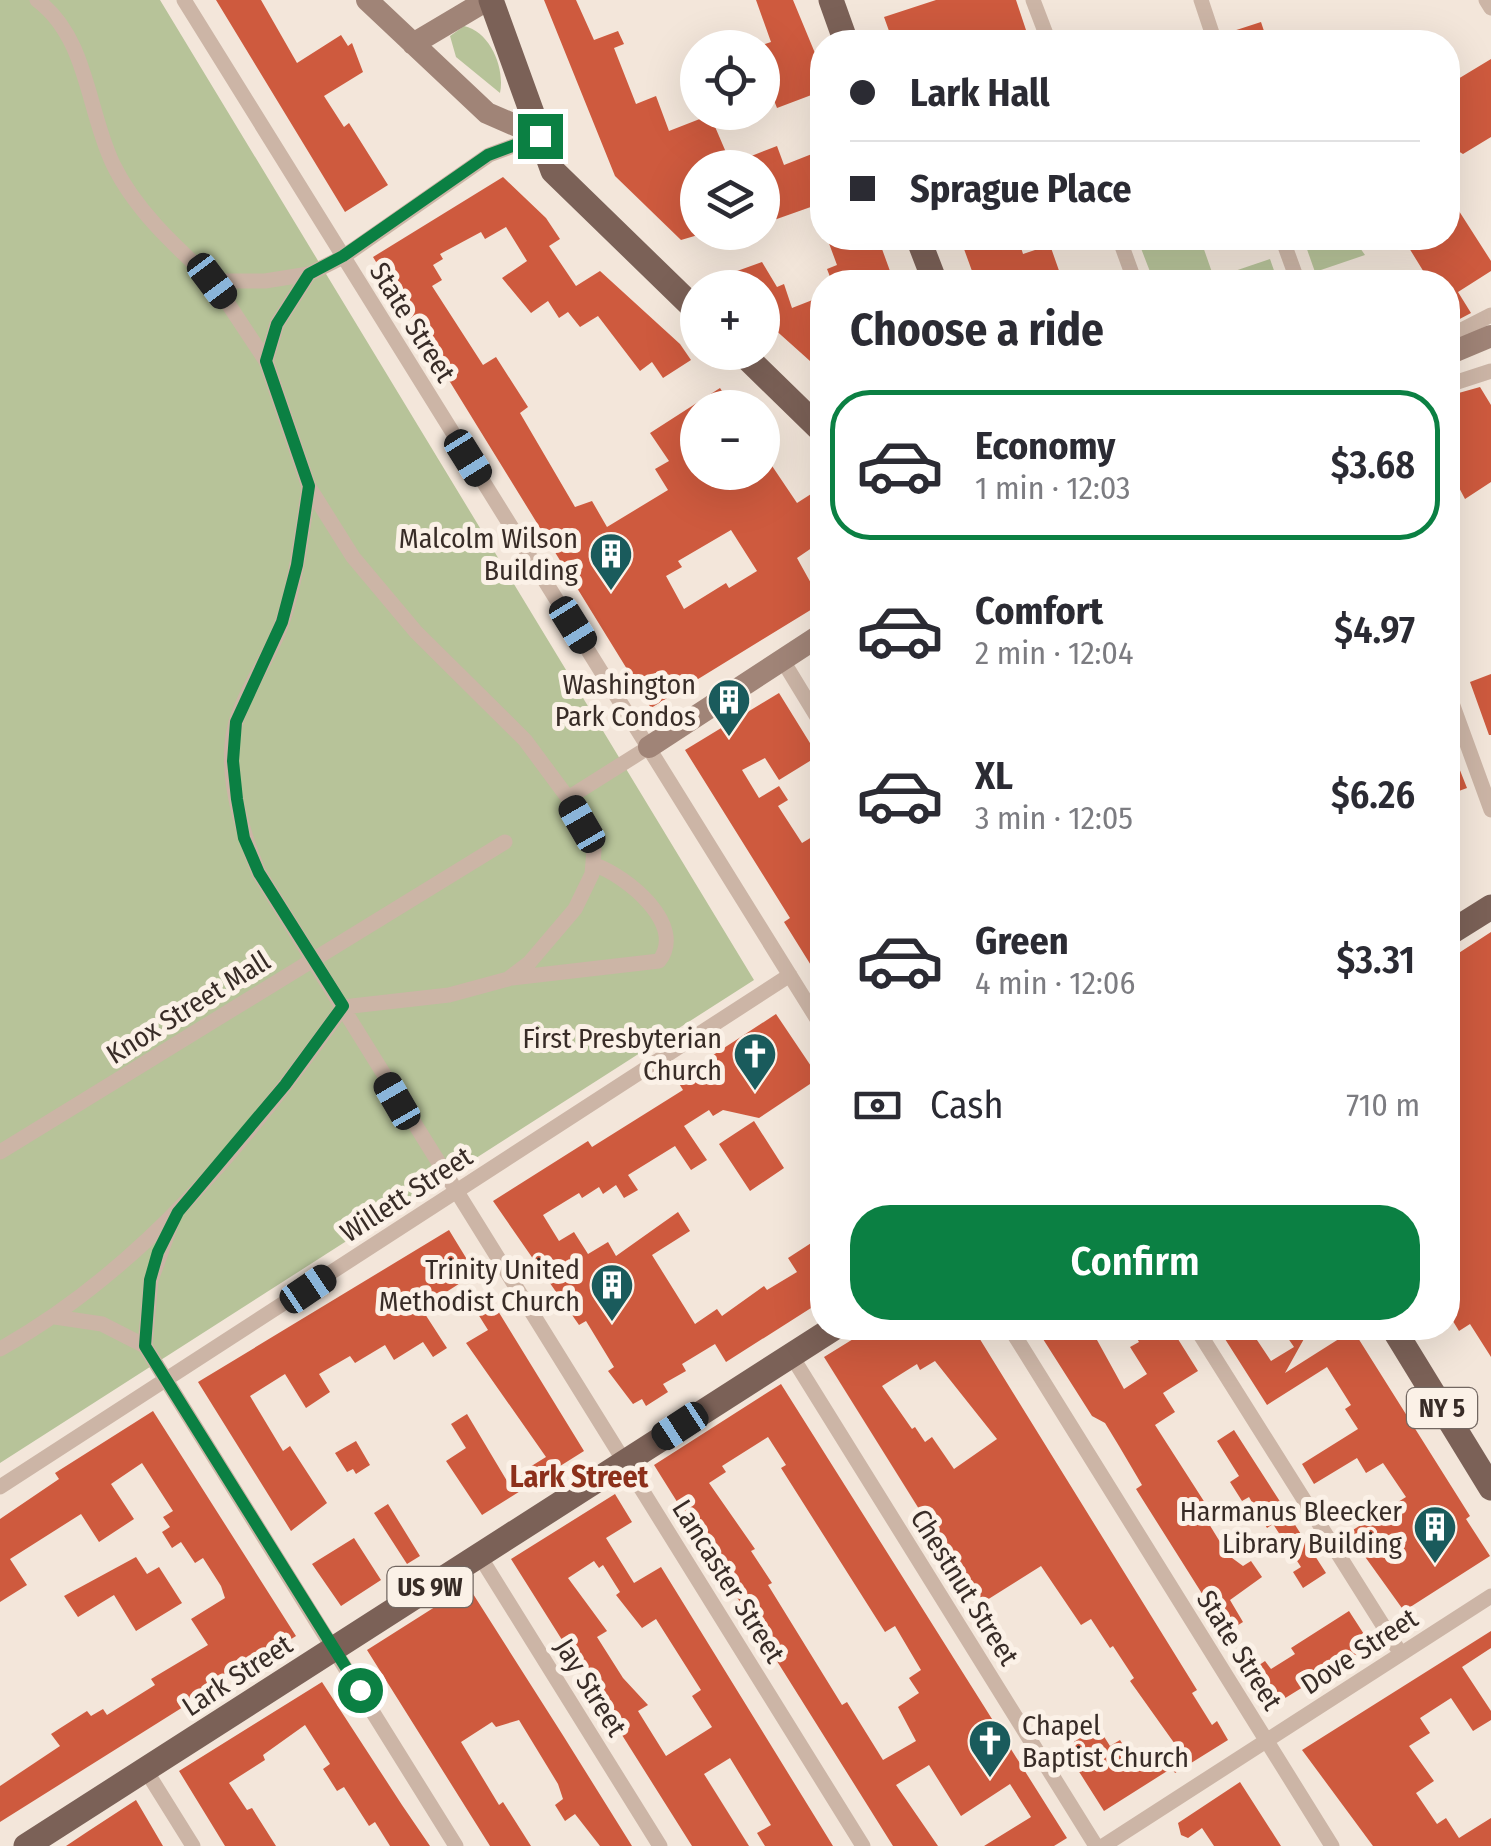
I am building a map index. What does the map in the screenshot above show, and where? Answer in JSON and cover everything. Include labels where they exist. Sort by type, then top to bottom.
[{"type":"main road","points":[[489,0],[553,172],[680,295]]},
{"type":"main road","points":[[831,0],[842,30]]},
{"type":"main road","points":[[759,370],[810,419]]},
{"type":"main road","points":[[1460,926],[1491,906]]},
{"type":"main road","name":"Lark Street","points":[[26,1846],[815,1340]]},
{"type":"main road","name":"NY 5","points":[[1400,1340],[1491,1488]]},
{"type":"street","points":[[37,0],[68,34],[96,120],[126,188],[212,281],[266,361],[309,486],[352,557],[416,632],[525,740],[568,798],[594,850],[595,865],[586,889],[560,929],[508,979]]},
{"type":"street","name":"State Street","points":[[184,0],[810,1008]]},
{"type":"street","points":[[367,0],[487,113],[540,136]]},
{"type":"street","points":[[414,44],[489,0]]},
{"type":"street","points":[[1033,0],[1044,30]]},
{"type":"street","points":[[1200,0],[1211,30]]},
{"type":"street","points":[[1486,0],[1491,8]]},
{"type":"street","points":[[212,281],[309,274],[343,256],[488,155],[540,136]]},
{"type":"street","points":[[266,361],[277,324],[309,274]]},
{"type":"street","points":[[1460,331],[1491,315]]},
{"type":"street","points":[[1460,349],[1487,338]]},
{"type":"street","points":[[1460,381],[1491,371]]},
{"type":"street","name":"Lancaster Street","points":[[309,486],[297,565],[282,622],[236,722],[233,761],[243,832],[252,855],[454,1192],[626,1461],[863,1846]]},
{"type":"street","points":[[568,798],[810,642]]},
{"type":"street","points":[[782,660],[810,706]]},
{"type":"street","points":[[1460,725],[1491,810]]},
{"type":"street","name":"Knox Street Mall","points":[[0,1152],[505,842]]},
{"type":"street","points":[[0,1349],[54,1317],[165,1228],[285,1085],[343,1006],[448,995],[508,979],[659,961],[666,952],[666,928],[656,913],[616,872],[595,865]]},
{"type":"street","name":"Willett Street","points":[[0,1487],[790,975]]},
{"type":"street","points":[[145,1346],[150,1280],[158,1252],[178,1212]]},
{"type":"street","points":[[54,1317],[102,1324],[145,1346],[456,1846]]},
{"type":"street","name":"State Street","points":[[1017,1340],[1332,1846]]},
{"type":"street","points":[[1204,1340],[1401,1654]]},
{"type":"street","name":"Chestnut Street","points":[[791,1355],[1100,1846]]},
{"type":"street","name":"Jay Street","points":[[480,1555],[660,1846]]},
{"type":"street","name":"Dove Street","points":[[1100,1846],[1491,1596]]},
{"type":"street","points":[[146,1769],[193,1846]]},
{"type":"green space","points":[[0,0],[160,0],[754,980],[0,1463]]},
{"type":"green space","points":[[464,26],[482,36],[494,53],[500,93],[456,57],[450,36]]},
{"type":"green space","points":[[1142,250],[1204,250],[1211,270],[1149,270]]},
{"type":"green space","points":[[1307,250],[1361,250],[1365,255],[1321,270],[1314,270]]},
{"type":"green space","points":[[1270,259],[1274,270],[1238,270]]},
{"type":"building","points":[[216,0],[261,0],[297,63],[341,35],[348,46],[352,43],[363,72],[324,96],[344,127],[349,123],[388,185],[345,212]]},
{"type":"building","points":[[544,0],[576,0],[594,40],[618,31],[624,44],[614,48],[636,104],[656,96],[669,131],[680,127],[680,130],[716,130],[725,150],[680,150],[680,239],[615,176]]},
{"type":"building","points":[[756,0],[793,0],[810,41],[810,96],[780,107],[780,30],[767,30]]},
{"type":"building","points":[[936,0],[1016,0],[1026,30],[889,30],[884,17]]},
{"type":"building","points":[[1261,22],[1264,30],[1236,30]]},
{"type":"building","points":[[1491,59],[1491,137],[1463,154],[1460,152],[1460,78]]},
{"type":"building","points":[[780,154],[784,165],[810,155],[810,207],[780,218]]},
{"type":"building","points":[[503,177],[546,218],[560,239],[549,246],[576,286],[600,271],[680,344],[680,367],[663,378],[652,362],[640,371],[598,316],[580,327],[568,312],[559,318],[548,301],[531,313],[502,278],[527,261],[506,227],[485,239],[481,232],[440,254],[443,259],[433,265],[442,280],[432,286],[483,365],[496,357],[528,407],[520,413],[575,507],[592,501],[607,527],[668,490],[655,469],[669,461],[650,433],[680,414],[680,490],[780,490],[780,478],[797,503],[810,495],[810,549],[797,558],[810,581],[810,610],[651,708],[373,257]],"holes":[[[731,530],[757,571],[729,588],[726,583],[684,609],[666,576],[682,567],[678,561]]]},
{"type":"building","points":[[1460,213],[1491,261],[1491,271],[1460,291],[1460,270],[1423,270],[1410,250],[1460,250]]},
{"type":"building","points":[[831,250],[882,250],[890,270],[827,270],[837,265]]},
{"type":"building","points":[[964,250],[1022,250],[1023,254],[1052,250],[1059,270],[972,270]]},
{"type":"building","points":[[762,262],[767,270],[740,270]]},
{"type":"building","points":[[784,284],[792,308],[810,301],[810,361],[780,334],[780,286]]},
{"type":"building","points":[[1460,295],[1471,313],[1460,319]]},
{"type":"building","points":[[1480,387],[1491,405],[1491,482],[1465,499],[1460,490],[1460,393]]},
{"type":"building","points":[[1491,674],[1491,735],[1489,735],[1470,682]]},
{"type":"building","points":[[779,693],[810,743],[810,761],[779,780],[765,758],[742,770],[759,798],[779,786],[788,800],[778,806],[802,843],[810,838],[810,964],[784,922],[790,918],[685,750]]},
{"type":"building","points":[[1460,770],[1467,788],[1460,791]]},
{"type":"building","points":[[1491,932],[1491,1357],[1470,1324],[1460,1330],[1460,952]]},
{"type":"building","points":[[776,1014],[810,1065],[810,1084],[759,1118],[723,1110],[713,1116],[709,1110],[684,1126],[707,1160],[691,1170],[675,1146],[628,1175],[638,1190],[624,1198],[616,1185],[603,1194],[599,1187],[582,1198],[579,1193],[543,1215],[559,1241],[574,1232],[588,1254],[608,1242],[616,1256],[678,1212],[690,1231],[652,1255],[695,1324],[717,1309],[722,1316],[764,1286],[767,1290],[797,1272],[788,1258],[810,1244],[810,1309],[726,1362],[715,1344],[682,1364],[686,1371],[663,1384],[668,1392],[646,1406],[642,1399],[633,1404],[608,1371],[614,1367],[586,1321],[579,1325],[493,1201],[588,1141],[592,1147],[683,1090],[678,1082]]},
{"type":"building","points":[[754,1121],[784,1168],[750,1191],[719,1144]]},
{"type":"building","points":[[449,1230],[471,1266],[461,1272],[465,1280],[426,1305],[430,1311],[425,1314],[447,1348],[433,1357],[423,1342],[394,1360],[385,1345],[355,1363],[350,1356],[319,1374],[330,1392],[306,1408],[285,1374],[250,1396],[283,1451],[290,1446],[327,1503],[291,1531],[198,1382]]},
{"type":"building","points":[[487,1293],[584,1451],[482,1515],[446,1461],[466,1448],[451,1424],[467,1414],[507,1481],[546,1457],[466,1343],[488,1330],[471,1303]]},
{"type":"building","points":[[852,1340],[980,1340],[1197,1690],[1192,1693],[1212,1725],[1217,1721],[1228,1740],[1175,1773],[1172,1768],[1104,1811],[1064,1748],[1098,1727],[1110,1746],[1120,1740],[1132,1759],[1146,1751],[1153,1762],[1177,1747],[1130,1681],[1134,1678],[1113,1646],[1110,1648],[1091,1619],[1081,1625],[1041,1566],[979,1605],[824,1357]],"holes":[[[935,1361],[997,1439],[954,1469],[932,1437],[925,1442],[915,1427],[912,1429],[882,1386],[917,1364],[920,1370]]]},
{"type":"building","points":[[1044,1340],[1097,1340],[1124,1389],[1147,1374],[1130,1347],[1138,1340],[1179,1340],[1198,1371],[1163,1393],[1175,1412],[1155,1425],[1207,1506],[1203,1509],[1206,1519],[1228,1555],[1243,1566],[1251,1561],[1262,1577],[1230,1600],[1243,1622],[1227,1632],[1136,1489],[1142,1485],[1105,1423],[1092,1416]]},
{"type":"building","points":[[1226,1340],[1257,1340],[1271,1361],[1294,1347],[1289,1340],[1303,1340],[1285,1373],[1337,1340],[1359,1340],[1470,1516],[1466,1519],[1490,1556],[1404,1611],[1348,1533],[1406,1497],[1383,1463],[1366,1473],[1357,1458],[1314,1484],[1302,1464],[1358,1429],[1345,1409],[1351,1405],[1327,1367],[1267,1405]]},
{"type":"building","points":[[781,1384],[1067,1838],[1054,1846],[984,1846],[1031,1817],[1010,1784],[961,1816],[929,1765],[896,1785],[938,1846],[893,1846],[654,1465]],"holes":[[[768,1437],[786,1465],[781,1468],[885,1632],[895,1626],[921,1670],[909,1678],[919,1693],[898,1707],[916,1741],[883,1760],[847,1702],[842,1705],[768,1585],[772,1583],[751,1551],[755,1549],[709,1483],[726,1472],[722,1466]]]},
{"type":"building","points":[[153,1411],[296,1636],[0,1822],[0,1786],[60,1746],[51,1734],[87,1711],[91,1716],[103,1709],[107,1715],[155,1685],[151,1679],[208,1645],[191,1619],[225,1598],[221,1586],[203,1558],[195,1563],[181,1542],[172,1548],[162,1532],[170,1527],[163,1517],[173,1511],[142,1463],[111,1484],[134,1519],[99,1542],[81,1514],[10,1559],[27,1585],[0,1602],[0,1519],[59,1479],[55,1473]]},
{"type":"building","points":[[1234,1430],[1326,1573],[1303,1588],[1293,1572],[1301,1567],[1273,1524],[1267,1528],[1249,1497],[1242,1501],[1230,1482],[1239,1476],[1217,1441]]},
{"type":"building","points":[[356,1441],[370,1465],[356,1474],[353,1469],[347,1472],[335,1453]]},
{"type":"building","points":[[615,1494],[632,1522],[606,1538],[634,1583],[661,1567],[833,1846],[765,1846],[757,1833],[771,1825],[730,1758],[704,1774],[749,1846],[692,1846],[511,1559]],"holes":[[[594,1561],[599,1568],[603,1565],[620,1592],[616,1595],[642,1628],[656,1619],[701,1690],[692,1696],[712,1727],[666,1756],[638,1711],[648,1705],[623,1678],[597,1637],[607,1631],[568,1578]]]},
{"type":"building","points":[[388,1504],[420,1556],[407,1564],[374,1513]]},
{"type":"building","points":[[354,1538],[381,1580],[341,1606],[312,1564]]},
{"type":"building","points":[[136,1557],[147,1574],[159,1567],[182,1603],[136,1631],[114,1595],[78,1617],[64,1596]]},
{"type":"building","points":[[468,1586],[632,1846],[600,1846],[575,1814],[565,1821],[555,1805],[563,1799],[558,1784],[519,1720],[496,1727],[492,1722],[461,1742],[499,1805],[503,1802],[531,1846],[490,1846],[367,1650]]},
{"type":"building","points":[[1349,1611],[1371,1645],[1274,1705],[1252,1670],[1265,1661],[1271,1669],[1295,1654],[1291,1648]]},
{"type":"building","points":[[1491,1631],[1491,1648],[1462,1667],[1491,1711],[1491,1720],[1473,1731],[1451,1698],[1420,1718],[1430,1733],[1409,1746],[1434,1781],[1416,1793],[1437,1824],[1446,1818],[1459,1838],[1491,1818],[1491,1846],[1373,1846],[1302,1750]]},
{"type":"building","points":[[322,1682],[430,1846],[390,1846],[375,1822],[369,1826],[344,1787],[337,1791],[323,1769],[330,1764],[305,1725],[263,1755],[265,1760],[229,1783],[247,1810],[252,1808],[276,1846],[225,1846],[179,1771]]},
{"type":"building","points":[[1240,1782],[1281,1846],[1214,1846],[1202,1828],[1188,1838],[1181,1835],[1178,1823]]},
{"type":"building","points":[[136,1800],[163,1846],[66,1846],[90,1830]]},
{"type":"place","name":"Malcolm Wilson Building","points":[[611,592]]},
{"type":"place","name":"Washington Park Condos","points":[[729,738]]},
{"type":"place","name":"First Presbyterian Church","points":[[755,1092]]},
{"type":"place","name":"Trinity United Methodist Church","points":[[612,1323]]},
{"type":"place","name":"Harmanus Bleecker Library Building","points":[[1435,1565]]},
{"type":"place","name":"Chapel Baptist Church","points":[[990,1779]]},
{"type":"district","name":"Lark Street","points":[[579,1477]]},
{"type":"route","points":[[360,1690],[145,1346],[150,1280],[158,1252],[178,1212],[285,1085],[343,1006],[259,873],[244,838],[233,761],[236,722],[282,622],[297,565],[309,486],[266,361],[277,324],[309,274],[343,256],[488,155],[540,136]]}]
